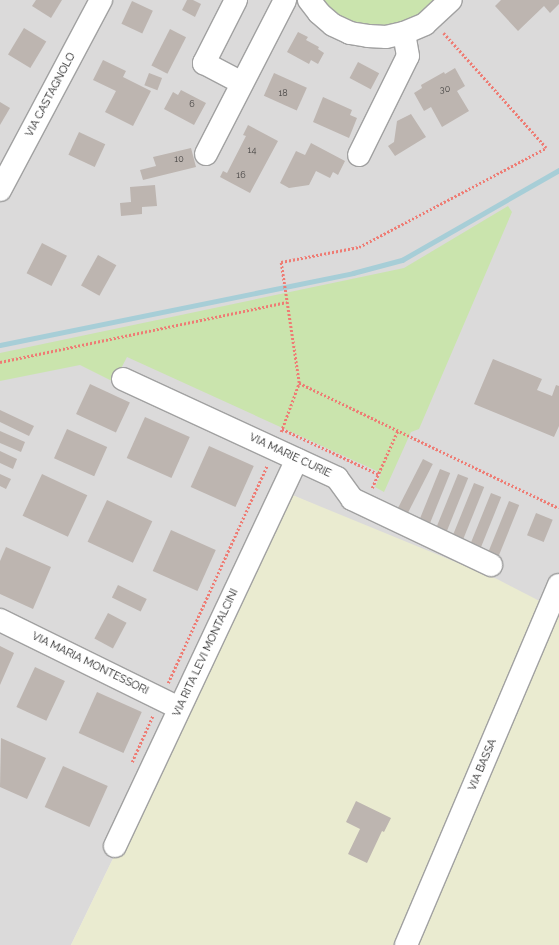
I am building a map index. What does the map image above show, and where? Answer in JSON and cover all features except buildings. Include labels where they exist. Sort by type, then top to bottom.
[{"type":"street","name":"VIA CASTAGNOLO","points":[[0,190],[6,167],[101,0]]},
{"type":"street","points":[[236,0],[204,63],[242,83]]},
{"type":"street","points":[[206,154],[285,0]]},
{"type":"street","points":[[309,0],[319,13],[333,25],[350,32],[368,36],[404,33],[425,24],[451,0]]},
{"type":"street","points":[[359,156],[408,56],[404,33]]},
{"type":"street","name":"VIA MARIE CURIE","points":[[123,379],[278,439],[297,460],[337,478],[352,499],[491,565]]},
{"type":"street","name":"VIA RITA LEVI MONTALCINI","points":[[115,846],[170,704],[297,460]]},
{"type":"street","name":"VIA BASSA","points":[[406,945],[559,585]]},
{"type":"street","name":"VIA MARIA MONTESSORI","points":[[0,620],[170,704]]},
{"type":"path","points":[[130,767],[170,704],[278,439],[299,382],[281,262],[359,247],[546,148],[431,19]]},
{"type":"path","points":[[0,362],[287,302]]},
{"type":"path","points":[[299,382],[559,508]]},
{"type":"path","points":[[364,505],[398,430]]},
{"type":"path","points":[[278,439],[378,474]]},
{"type":"shaded area","points":[[0,0],[559,0],[559,612],[290,494],[71,945],[0,945]]},
{"type":"green space","points":[[323,0],[438,0],[410,22],[384,27],[358,24],[346,19],[335,12]]},
{"type":"green space","points":[[508,206],[512,212],[419,429],[411,432],[384,492],[375,487],[381,474],[377,471],[127,357],[114,382],[80,365],[0,381],[0,353],[404,268]]},
{"type":"green space","points":[[290,494],[497,579],[559,611],[559,945],[71,945]]},
{"type":"waterway","points":[[0,345],[353,273],[402,260],[559,170]]}]
